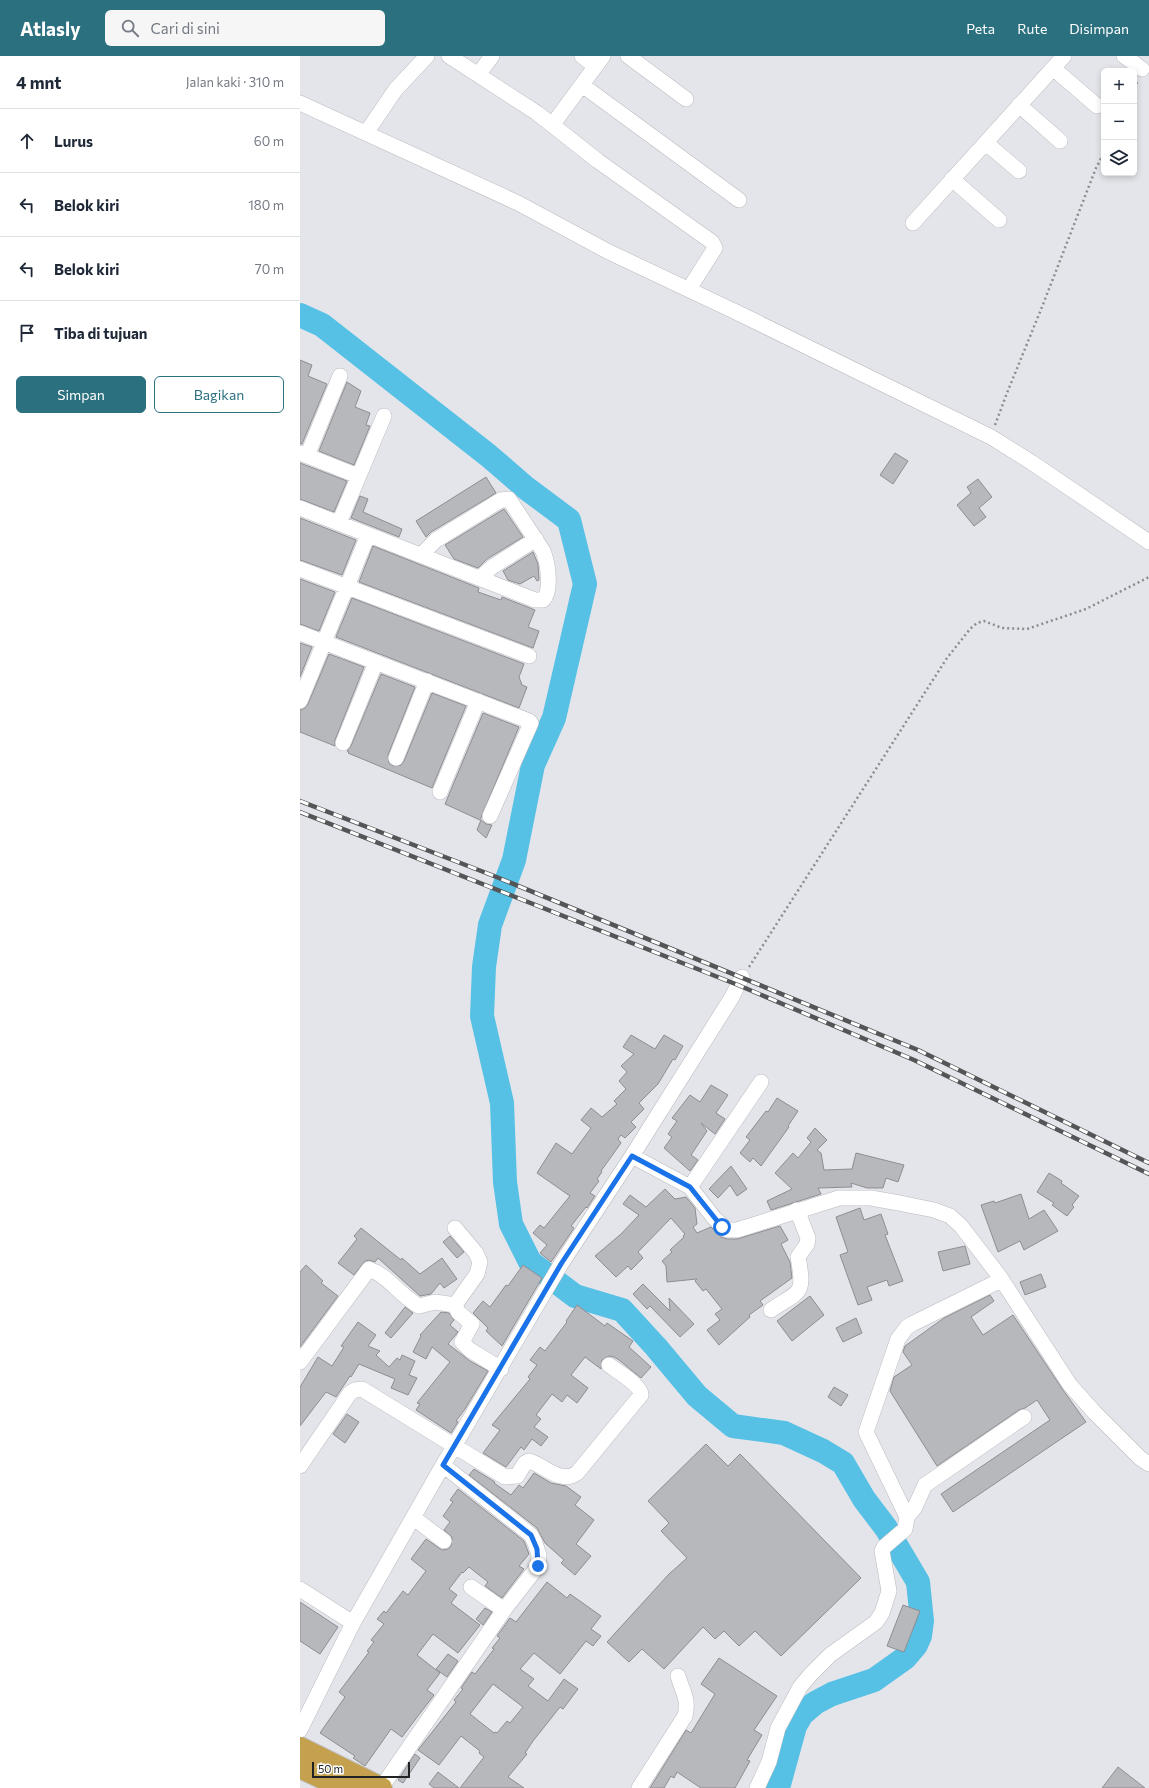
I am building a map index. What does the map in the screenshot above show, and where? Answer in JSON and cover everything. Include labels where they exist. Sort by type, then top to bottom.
[{"type":"highway","points":[[300,1748],[381,1788]]},
{"type":"highway","points":[[300,1766],[344,1788]]},
{"type":"street","points":[[366,133],[396,89],[427,56]]},
{"type":"street","points":[[449,56],[553,124],[598,161],[712,242],[715,248],[688,289]]},
{"type":"street","points":[[478,75],[492,56]]},
{"type":"street","points":[[553,124],[599,61],[582,56]]},
{"type":"street","points":[[628,56],[686,99]]},
{"type":"street","points":[[913,223],[1064,56]]},
{"type":"street","points":[[1124,56],[1142,69]]},
{"type":"street","points":[[1053,68],[1097,106]]},
{"type":"street","points":[[582,85],[739,200]]},
{"type":"street","points":[[300,103],[518,203],[609,252],[991,437],[1031,462],[1149,542]]},
{"type":"street","points":[[1019,106],[1060,141]]},
{"type":"street","points":[[986,143],[1019,171]]},
{"type":"street","points":[[952,179],[999,220]]},
{"type":"street","points":[[340,376],[304,454],[358,476]]},
{"type":"street","points":[[339,523],[384,416]]},
{"type":"street","points":[[300,508],[368,535],[420,555],[480,578],[535,600],[543,600],[546,596],[546,560],[536,539],[512,503],[505,499],[436,540],[420,555]]},
{"type":"street","points":[[300,701],[368,535]]},
{"type":"street","points":[[480,578],[492,567],[536,539]]},
{"type":"street","points":[[300,569],[529,656]]},
{"type":"street","points":[[300,633],[529,721],[531,723],[490,816]]},
{"type":"street","points":[[343,743],[376,662]]},
{"type":"street","points":[[396,758],[427,681]]},
{"type":"street","points":[[440,792],[478,701]]},
{"type":"street","points":[[300,1730],[353,1623],[443,1465],[501,1369],[561,1264],[632,1156],[732,997],[742,977]]},
{"type":"street","points":[[690,1187],[761,1082]]},
{"type":"street","points":[[632,1156],[690,1187],[714,1218],[727,1230],[736,1230],[830,1200],[847,1198],[870,1198],[934,1210],[950,1216],[960,1226],[1001,1279],[1070,1385],[1128,1446],[1149,1464]]},
{"type":"street","points":[[771,1310],[797,1293],[802,1285],[798,1257],[807,1244],[808,1238],[797,1210]]},
{"type":"street","points":[[455,1228],[476,1253],[480,1262],[477,1274],[455,1305]]},
{"type":"street","points":[[300,1362],[369,1269],[379,1273],[408,1300],[419,1306],[435,1302],[455,1305]]},
{"type":"street","points":[[906,1523],[866,1432],[898,1339],[907,1327],[912,1324],[1001,1279]]},
{"type":"street","points":[[455,1305],[458,1312],[472,1324],[463,1338],[464,1345],[501,1369]]},
{"type":"street","points":[[300,1466],[350,1393],[359,1389],[366,1389],[454,1447],[505,1477],[517,1476],[525,1463],[529,1461],[554,1474],[568,1477],[577,1472],[641,1395],[641,1391],[636,1385],[609,1365]]},
{"type":"street","points":[[757,1788],[769,1762],[778,1728],[800,1687],[830,1656],[876,1622],[882,1613],[889,1591],[882,1553],[884,1547],[906,1523],[922,1490],[929,1482],[1024,1417]]},
{"type":"street","points":[[381,1788],[504,1610],[538,1566],[538,1555],[535,1543],[526,1530],[443,1465]]},
{"type":"street","points":[[414,1518],[444,1541]]},
{"type":"street","points":[[471,1587],[504,1610]]},
{"type":"street","points":[[300,1589],[353,1623]]},
{"type":"street","points":[[639,1788],[685,1716],[687,1698],[682,1690],[678,1676]]},
{"type":"path","points":[[991,437],[1007,393],[1101,159]]},
{"type":"path","points":[[742,977],[947,658],[970,629],[977,623],[984,621],[1002,628],[1027,629],[1086,609],[1149,577]]},
{"type":"building","points":[[300,360],[312,365],[308,376],[327,384],[302,444],[300,444]]},
{"type":"building","points":[[347,382],[361,391],[355,407],[370,413],[366,425],[370,426],[354,465],[319,451]]},
{"type":"building","points":[[895,453],[908,461],[893,484],[880,475]]},
{"type":"building","points":[[300,463],[347,481],[334,512],[300,499]]},
{"type":"building","points":[[486,477],[496,493],[431,532],[426,537],[416,521]]},
{"type":"building","points":[[978,479],[992,497],[979,508],[986,517],[974,526],[957,505],[971,493],[967,487]]},
{"type":"building","points":[[360,496],[368,499],[363,512],[402,529],[399,537],[351,518]]},
{"type":"building","points":[[504,509],[523,537],[487,559],[478,568],[454,559],[445,545]]},
{"type":"building","points":[[300,518],[356,540],[342,575],[300,560]]},
{"type":"building","points":[[373,546],[479,588],[478,592],[501,600],[502,597],[535,610],[528,627],[539,631],[533,648],[359,582]]},
{"type":"building","points":[[533,552],[538,564],[539,580],[537,581],[534,576],[520,584],[508,580],[503,571]]},
{"type":"building","points":[[300,579],[335,592],[319,631],[300,624]]},
{"type":"building","points":[[352,598],[524,664],[519,677],[522,685],[527,687],[519,708],[336,637]]},
{"type":"building","points":[[300,643],[312,647],[300,677]]},
{"type":"building","points":[[329,654],[364,667],[335,740],[335,746],[300,732],[300,710],[305,708],[308,704]]},
{"type":"building","points":[[381,674],[415,687],[388,755],[389,763],[393,766],[401,765],[404,761],[432,693],[466,706],[432,788],[348,753],[349,752],[347,751],[351,746]]},
{"type":"building","points":[[483,713],[519,727],[480,820],[445,804]]},
{"type":"building","points":[[481,820],[486,824],[492,825],[486,838],[477,830]]},
{"type":"building","points":[[631,1035],[655,1049],[664,1035],[683,1046],[675,1060],[673,1059],[658,1084],[639,1103],[644,1109],[631,1122],[636,1127],[625,1138],[621,1135],[618,1139],[621,1143],[601,1171],[602,1172],[597,1179],[599,1181],[590,1193],[595,1196],[587,1208],[586,1207],[571,1226],[574,1228],[551,1262],[540,1253],[547,1245],[533,1233],[540,1225],[544,1228],[570,1196],[537,1173],[556,1143],[572,1154],[591,1128],[581,1120],[591,1108],[602,1117],[617,1104],[614,1101],[626,1089],[619,1081],[627,1072],[621,1066],[634,1054],[623,1047]]},
{"type":"building","points":[[711,1085],[728,1095],[716,1113],[725,1119],[715,1134],[701,1123],[707,1131],[691,1155],[698,1160],[690,1171],[664,1148],[672,1137],[668,1134],[677,1121],[672,1118],[690,1095],[700,1102]]},
{"type":"building","points":[[777,1098],[798,1111],[788,1126],[789,1127],[761,1166],[753,1158],[750,1162],[740,1153],[750,1140],[746,1137],[766,1111],[768,1112]]},
{"type":"building","points":[[815,1128],[827,1140],[817,1150],[821,1153],[824,1170],[852,1169],[856,1153],[904,1165],[898,1182],[886,1178],[883,1188],[867,1188],[851,1183],[852,1187],[818,1188],[821,1194],[771,1210],[767,1201],[792,1189],[775,1173],[793,1153],[798,1158],[811,1142],[807,1138]]},
{"type":"building","points":[[731,1166],[747,1189],[737,1196],[730,1185],[718,1198],[709,1189]]},
{"type":"building","points":[[1049,1173],[1062,1181],[1061,1183],[1079,1196],[1072,1205],[1074,1207],[1067,1216],[1052,1205],[1054,1203],[1037,1192]]},
{"type":"building","points":[[665,1189],[675,1199],[686,1197],[695,1208],[697,1224],[693,1227],[697,1233],[711,1227],[721,1237],[727,1239],[737,1239],[780,1226],[788,1240],[781,1244],[790,1262],[792,1278],[760,1301],[763,1305],[749,1315],[750,1317],[719,1345],[707,1330],[720,1320],[715,1314],[722,1309],[706,1289],[703,1291],[695,1281],[697,1279],[667,1282],[666,1266],[662,1261],[672,1252],[670,1250],[684,1237],[683,1236],[685,1234],[671,1218],[638,1252],[643,1258],[631,1270],[628,1266],[616,1277],[595,1256],[621,1234],[639,1215],[623,1204],[630,1195],[646,1207]]},
{"type":"building","points":[[1021,1194],[1029,1219],[1044,1210],[1058,1231],[1024,1250],[1020,1241],[998,1252],[981,1205],[994,1201],[995,1203]]},
{"type":"building","points":[[860,1208],[864,1220],[881,1214],[888,1234],[885,1235],[903,1281],[889,1286],[887,1280],[867,1287],[872,1300],[858,1305],[840,1255],[848,1252],[836,1217]]},
{"type":"building","points":[[361,1228],[401,1260],[402,1258],[420,1274],[442,1258],[457,1279],[444,1288],[440,1283],[431,1294],[420,1296],[378,1258],[375,1262],[369,1260],[365,1261],[354,1275],[338,1263],[357,1239],[354,1236]]},
{"type":"building","points":[[450,1236],[464,1252],[457,1258],[443,1242]]},
{"type":"building","points":[[965,1246],[970,1264],[943,1271],[938,1252]]},
{"type":"building","points":[[306,1265],[323,1281],[321,1283],[338,1296],[300,1347],[300,1272]]},
{"type":"building","points":[[523,1265],[542,1278],[502,1346],[486,1331],[488,1328],[473,1313],[483,1301],[490,1307]]},
{"type":"building","points":[[1041,1274],[1046,1287],[1025,1295],[1020,1282]]},
{"type":"building","points":[[643,1284],[670,1311],[669,1298],[694,1324],[680,1337],[650,1306],[647,1309],[633,1294]]},
{"type":"building","points":[[990,1295],[994,1301],[971,1317],[983,1335],[1013,1315],[1086,1422],[953,1512],[941,1494],[1050,1420],[1037,1400],[1019,1410],[937,1466],[890,1391],[894,1377],[912,1365],[903,1352],[905,1346],[944,1318]]},
{"type":"building","points":[[810,1296],[824,1315],[792,1341],[777,1321]]},
{"type":"building","points":[[577,1305],[605,1326],[607,1323],[633,1341],[629,1347],[651,1367],[641,1378],[614,1357],[609,1356],[602,1360],[601,1369],[585,1357],[571,1375],[588,1388],[577,1403],[567,1395],[562,1402],[552,1394],[536,1415],[541,1419],[534,1427],[548,1437],[541,1446],[532,1439],[524,1450],[521,1447],[506,1467],[483,1453],[500,1430],[492,1425],[530,1379],[528,1377],[537,1365],[530,1360],[540,1347],[545,1351],[567,1322],[566,1321]]},
{"type":"building","points":[[405,1307],[413,1313],[391,1338],[385,1333]]},
{"type":"building","points":[[441,1312],[449,1313],[454,1320],[450,1325],[458,1332],[448,1344],[470,1361],[488,1371],[456,1421],[458,1422],[451,1433],[416,1410],[420,1404],[417,1403],[450,1362],[432,1347],[426,1359],[413,1352],[421,1336],[420,1335]]},
{"type":"building","points":[[856,1318],[862,1333],[843,1342],[836,1328]]},
{"type":"building","points":[[358,1322],[376,1335],[368,1346],[380,1351],[376,1355],[389,1367],[397,1358],[400,1360],[402,1355],[415,1361],[409,1375],[417,1378],[408,1395],[391,1388],[395,1379],[359,1364],[336,1397],[326,1392],[300,1426],[300,1387],[318,1357],[332,1366],[344,1347],[341,1346]]},
{"type":"building","points":[[834,1387],[848,1395],[841,1406],[828,1397]]},
{"type":"building","points":[[347,1414],[359,1422],[345,1443],[333,1434]]},
{"type":"building","points":[[706,1444],[728,1466],[740,1454],[861,1578],[781,1656],[755,1631],[739,1646],[724,1631],[715,1639],[703,1627],[664,1669],[642,1649],[629,1662],[607,1642],[669,1574],[687,1558],[661,1531],[669,1523],[648,1501]]},
{"type":"building","points":[[474,1469],[495,1482],[494,1483],[511,1495],[519,1485],[523,1488],[534,1473],[551,1483],[566,1486],[581,1497],[575,1505],[594,1520],[576,1544],[591,1556],[575,1575],[561,1563],[564,1560],[545,1543],[537,1528],[469,1475]]},
{"type":"building","points":[[458,1489],[524,1541],[529,1554],[519,1566],[524,1569],[502,1598],[485,1586],[488,1582],[469,1567],[463,1573],[462,1572],[449,1589],[457,1595],[451,1603],[480,1625],[458,1653],[433,1634],[417,1655],[440,1673],[427,1690],[434,1695],[402,1737],[391,1729],[365,1766],[353,1758],[355,1756],[320,1733],[345,1697],[339,1692],[369,1652],[367,1651],[374,1642],[371,1640],[384,1624],[377,1619],[384,1611],[386,1613],[403,1591],[408,1595],[426,1571],[411,1559],[426,1539],[442,1550],[448,1549],[451,1546],[452,1537],[444,1530],[450,1522],[443,1516],[453,1502],[450,1500]]},
{"type":"building","points":[[547,1582],[567,1598],[570,1594],[601,1616],[591,1629],[601,1636],[593,1646],[586,1641],[560,1674],[534,1653],[520,1669],[534,1679],[528,1686],[548,1701],[564,1679],[578,1689],[563,1709],[560,1707],[533,1741],[525,1753],[527,1754],[508,1777],[524,1788],[460,1788],[484,1757],[479,1753],[480,1751],[461,1736],[439,1765],[418,1750],[456,1702],[454,1700],[463,1689],[461,1688],[472,1672],[475,1674],[494,1649],[492,1648],[500,1638],[497,1636],[510,1618],[516,1622]],"holes":[[[493,1684],[523,1707],[510,1723],[507,1721],[497,1733],[494,1733],[470,1714]]]},
{"type":"building","points":[[300,1602],[338,1627],[320,1654],[300,1641]]},
{"type":"building","points":[[903,1605],[920,1611],[904,1652],[887,1646]]},
{"type":"building","points":[[485,1608],[492,1612],[483,1625],[476,1619]]},
{"type":"building","points":[[448,1654],[458,1661],[447,1677],[436,1669]]},
{"type":"building","points":[[719,1658],[777,1696],[754,1730],[762,1735],[747,1760],[750,1761],[735,1788],[701,1788],[677,1772],[674,1778],[671,1776],[664,1788],[650,1788],[686,1730],[691,1733],[715,1694],[701,1684]]},
{"type":"building","points":[[415,1754],[420,1758],[403,1783],[398,1780]]},
{"type":"building","points":[[1118,1767],[1145,1788],[1102,1788]]},
{"type":"building","points":[[438,1772],[459,1788],[434,1788],[429,1784]]},
{"type":"waterway","points":[[300,315],[322,325],[489,456],[526,488],[569,520],[585,584],[554,718],[533,765],[514,860],[490,925],[484,967],[482,1016],[502,1103],[505,1182],[511,1224],[530,1262],[575,1296],[622,1310],[656,1347],[697,1396],[733,1426],[784,1433],[823,1451],[843,1463],[864,1499],[886,1528],[918,1582],[922,1621],[920,1636],[916,1645],[905,1658],[874,1680],[832,1694],[815,1703],[802,1714],[795,1726],[778,1788]]},
{"type":"railway","points":[[300,801],[494,876],[918,1050],[1149,1163]]},
{"type":"railway","points":[[300,812],[738,985],[914,1060],[1149,1174]]},
{"type":"route","points":[[538,1566],[537,1549],[531,1535],[443,1465],[501,1369],[561,1264],[632,1156],[690,1187],[722,1227]]}]
